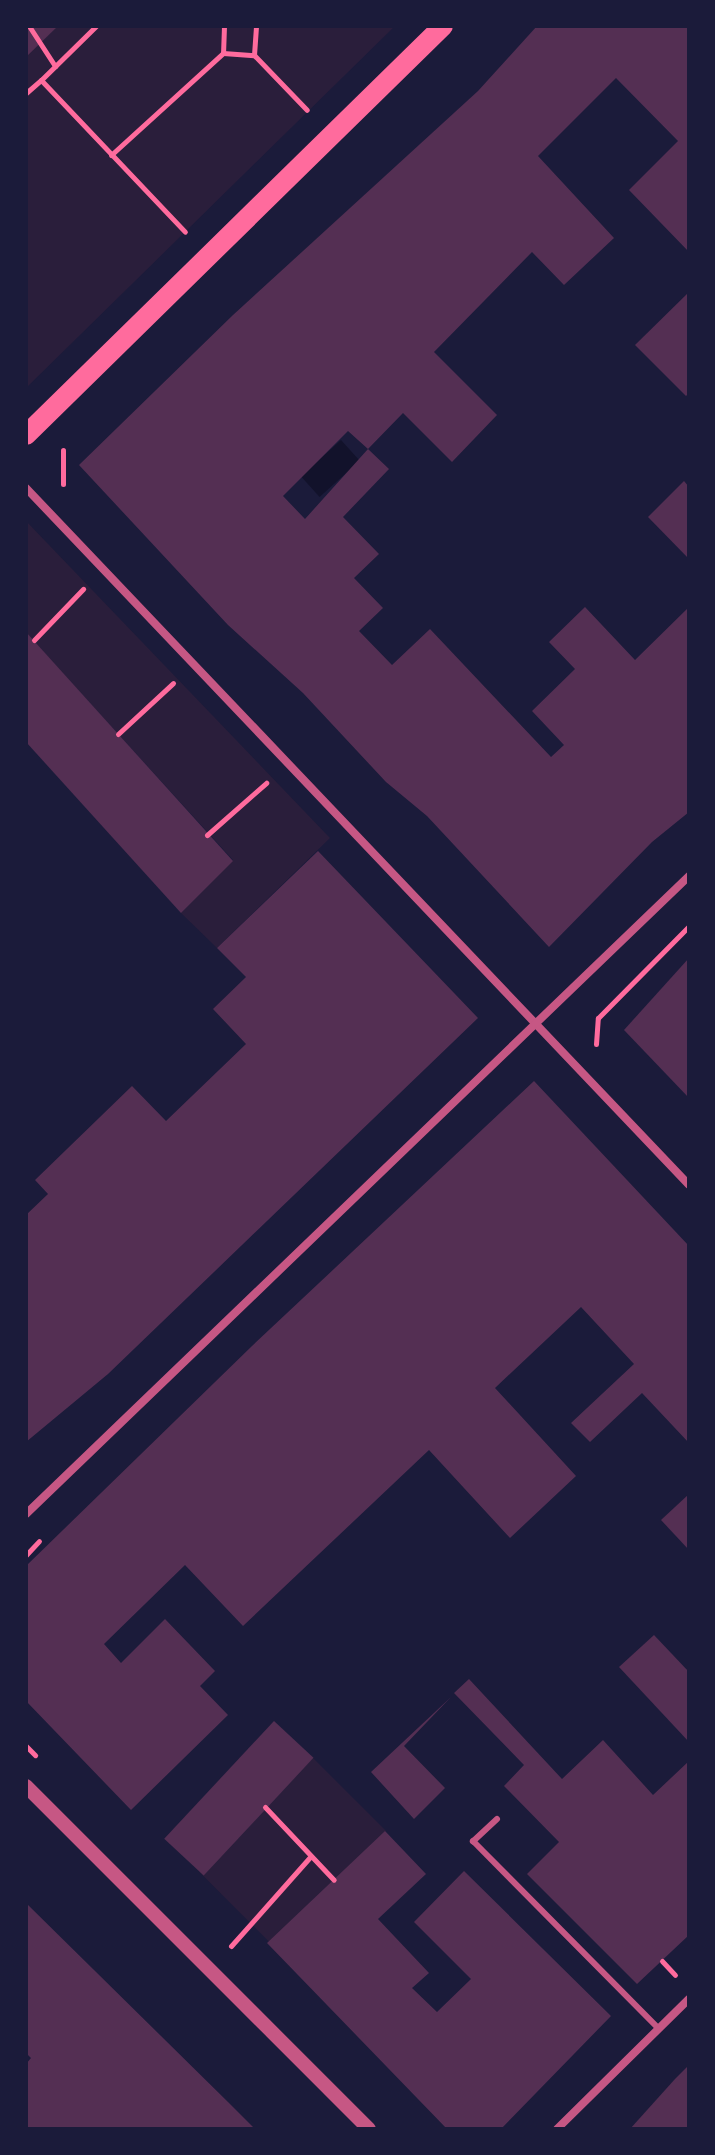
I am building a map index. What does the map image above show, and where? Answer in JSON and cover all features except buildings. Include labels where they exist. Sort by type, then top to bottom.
[{"type":"main road","points":[[26,435],[443,26]]},
{"type":"street","points":[[26,488],[689,1185]]},
{"type":"street","points":[[26,1514],[689,876]]},
{"type":"street","points":[[26,1786],[369,2129]]},
{"type":"street","points":[[557,2129],[689,1999]]},
{"type":"lane","points":[[497,1819],[473,1841],[659,2029]]},
{"type":"path","points":[[29,26],[55,66]]},
{"type":"path","points":[[26,93],[96,26]]},
{"type":"path","points":[[111,155],[223,53],[224,26]]},
{"type":"path","points":[[254,55],[256,26]]},
{"type":"path","points":[[223,53],[254,55],[331,136]]},
{"type":"path","points":[[41,80],[208,256]]},
{"type":"path","points":[[34,640],[103,570]]},
{"type":"path","points":[[118,734],[194,664]]},
{"type":"path","points":[[207,835],[288,763]]},
{"type":"path","points":[[595,1048],[598,1018],[689,926]]},
{"type":"path","points":[[26,1555],[48,1532]]},
{"type":"path","points":[[265,1807],[334,1880]]},
{"type":"path","points":[[211,1970],[310,1857]]},
{"type":"shaded area","points":[[26,26],[395,26],[26,388]]},
{"type":"shaded area","points":[[341,440],[360,461],[320,497],[301,476]]},
{"type":"shaded area","points":[[26,521],[330,838],[217,948],[181,913],[233,860],[26,633]]},
{"type":"shaded area","points":[[313,1758],[386,1831],[272,1945],[199,1872]]}]
